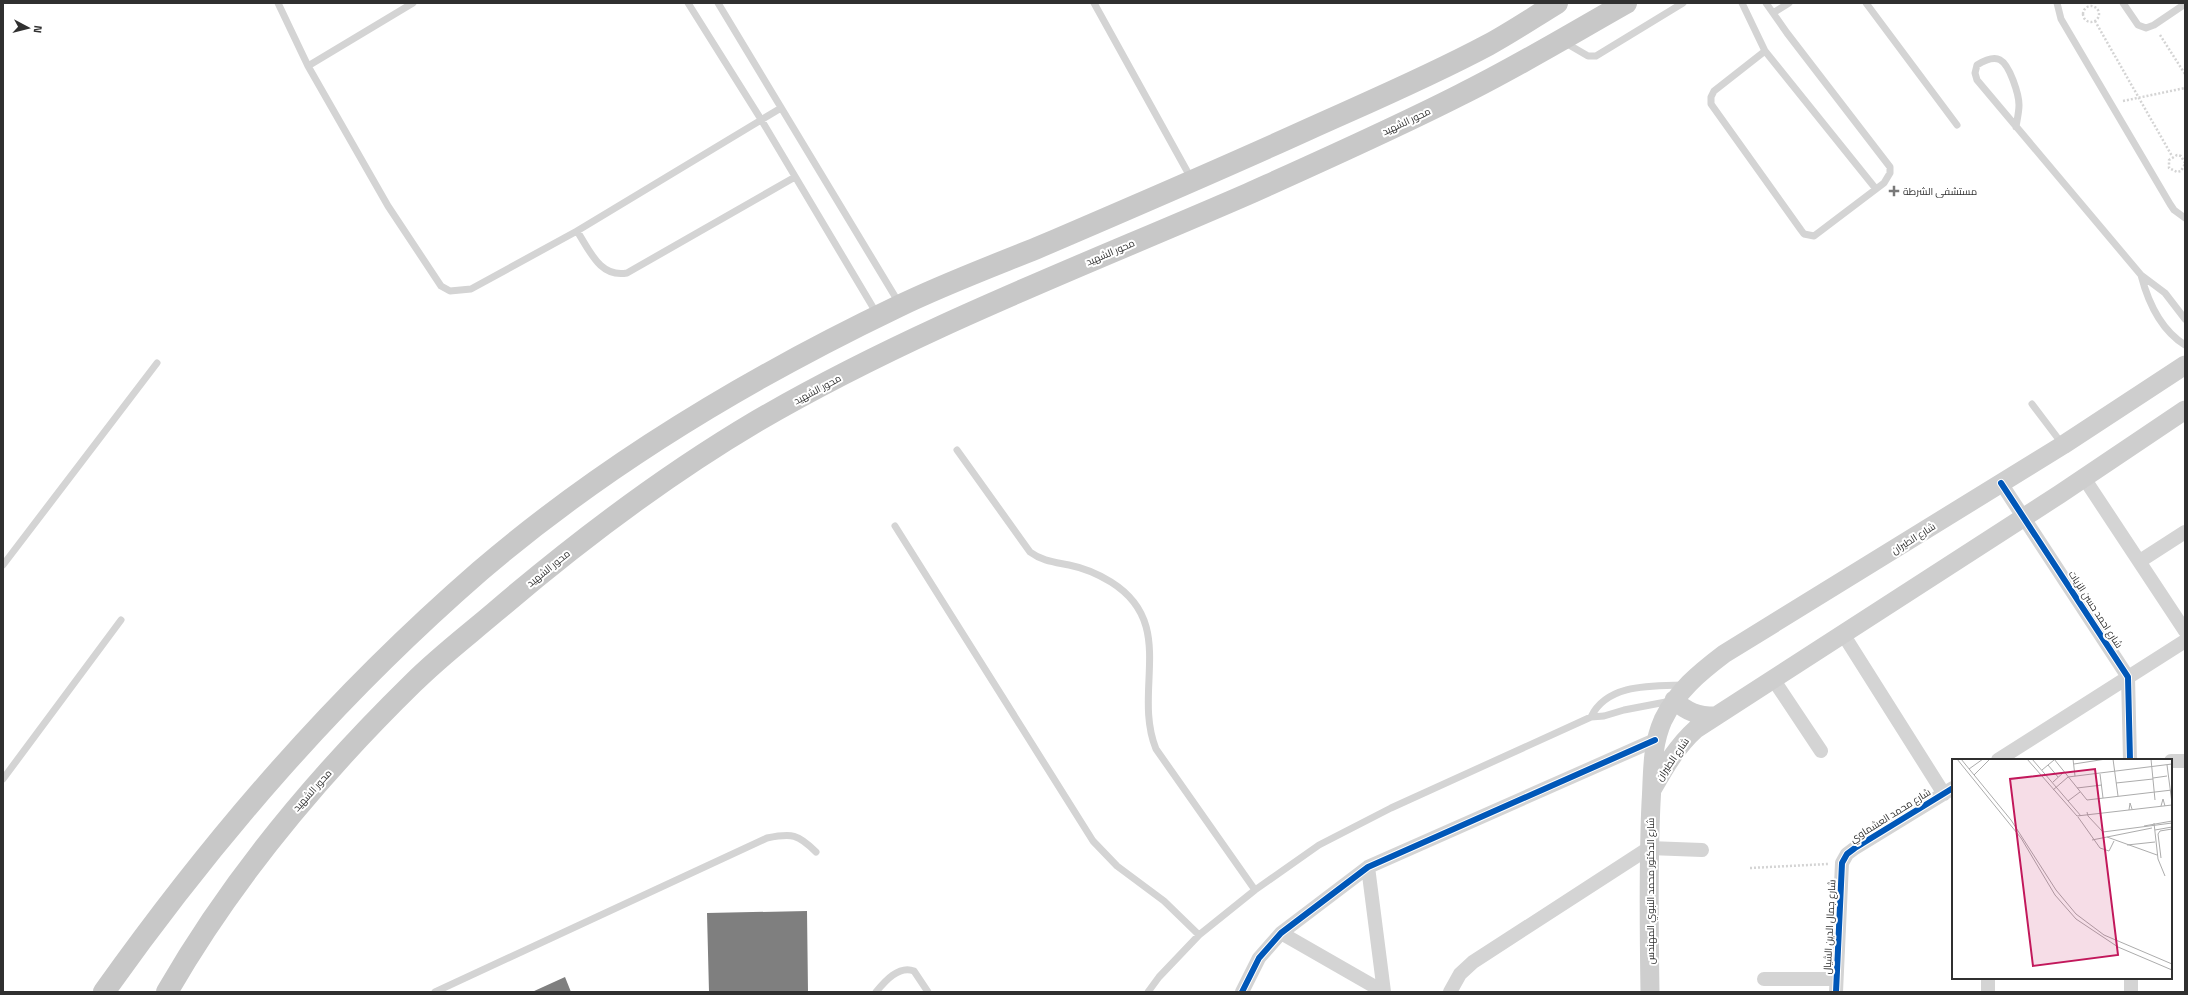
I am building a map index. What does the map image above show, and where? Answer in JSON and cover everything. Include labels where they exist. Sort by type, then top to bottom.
[{"type":"main road","points":[[104,992],[200,861],[308,737],[419,626],[483,569],[612,470],[702,413],[792,360],[901,305],[1193,182],[1446,66],[1491,43],[1557,3]]},
{"type":"main road","name":"محور الشهيد","points":[[167,992],[181,968],[250,866],[287,817],[325,775],[416,680],[537,576],[611,519],[756,422],[844,375],[970,313],[1246,194],[1411,119],[1467,92],[1626,3]]},
{"type":"main road","name":"شارع الطيران","points":[[1652,789],[1653,749],[1655,740],[1674,700],[1686,685],[1724,654],[2063,445],[2185,365]]},
{"type":"main road","name":"شارع الطيران","points":[[1652,789],[1684,739],[1716,716],[2084,478],[2185,410]]},
{"type":"main road","points":[[1674,700],[1692,713],[1703,716],[1716,716]]},
{"type":"main road","name":"شارع الدكتور محمد النبوي المهندس","points":[[1650,992],[1649,848],[1652,789]]},
{"type":"street","points":[[2084,478],[2185,631]]},
{"type":"street","name":"شارع احمد حسن الزيات","points":[[2001,483],[2128,677]]},
{"type":"street","points":[[2140,561],[2185,532]]},
{"type":"street","points":[[1843,634],[1949,791]]},
{"type":"street","points":[[2000,759],[2185,641]]},
{"type":"street","points":[[2128,677],[2130,759]]},
{"type":"street","points":[[1773,679],[1821,751]]},
{"type":"street","points":[[1242,992],[1260,958],[1281,933],[1368,867],[1655,740]]},
{"type":"street","points":[[2172,761],[2185,761]]},
{"type":"street","name":"شارع محمد العشماوي","points":[[1842,863],[1847,854],[1855,848],[1949,791]]},
{"type":"street","points":[[1450,992],[1460,974],[1474,962],[1649,848],[1702,850]]},
{"type":"street","name":"شارع جمال الدين الشيال","points":[[1836,985],[1842,863]]},
{"type":"street","points":[[1368,867],[1384,992]]},
{"type":"street","points":[[1281,933],[1384,992]]},
{"type":"street","points":[[1764,979],[1836,985]]},
{"type":"street","points":[[1988,979],[1988,992]]},
{"type":"street","points":[[2131,979],[2131,992]]},
{"type":"lane","points":[[278,3],[308,66],[388,206],[441,286],[450,291],[471,289],[577,231],[762,121],[781,108]]},
{"type":"lane","points":[[308,66],[412,3]]},
{"type":"lane","points":[[688,3],[762,121],[879,316]]},
{"type":"lane","points":[[718,3],[901,305]]},
{"type":"lane","points":[[1094,3],[1193,182]]},
{"type":"lane","points":[[1560,40],[1588,56],[1596,56],[1683,3]]},
{"type":"lane","points":[[1742,3],[1765,51],[1876,189]]},
{"type":"lane","points":[[1765,51],[1714,91],[1711,96],[1711,104],[1801,230],[1809,236],[1819,234],[1888,178],[1890,166],[1888,161],[1766,3]]},
{"type":"lane","points":[[1773,13],[1789,3]]},
{"type":"lane","points":[[1866,3],[1957,125]]},
{"type":"lane","points":[[2056,3],[2061,19],[2174,210],[2185,218]]},
{"type":"lane","points":[[2127,4],[2138,25],[2146,28],[2154,25],[2185,4]]},
{"type":"lane","points":[[2016,127],[2019,105],[2018,94],[2008,66],[2002,60],[1994,58],[1986,59],[1977,66],[1975,73],[1977,80],[2016,127],[2141,275],[2165,293],[2185,319]]},
{"type":"lane","points":[[577,231],[599,264],[608,272],[619,275],[627,273],[795,177]]},
{"type":"lane","points":[[2141,275],[2149,299],[2160,320],[2174,337],[2185,345]]},
{"type":"lane","points":[[3,565],[157,363]]},
{"type":"lane","points":[[2032,404],[2063,445]]},
{"type":"lane","points":[[957,450],[1030,552],[1044,560],[1084,569],[1098,575],[1123,591],[1138,608],[1148,631],[1151,645],[1148,715],[1151,738],[1156,749],[1255,890]]},
{"type":"lane","points":[[895,526],[1056,780],[1083,828],[1093,842],[1117,866],[1164,901],[1200,935]]},
{"type":"lane","points":[[4,774],[122,620]]},
{"type":"lane","points":[[1591,717],[1599,705],[1615,694],[1645,686],[1686,685]]},
{"type":"lane","points":[[1148,992],[1159,977],[1200,935],[1255,890],[1319,845],[1349,829],[1591,717],[1604,716],[1624,710],[1674,700]]},
{"type":"lane","points":[[435,992],[767,838],[785,835],[802,839],[816,852]]},
{"type":"lane","points":[[876,992],[895,973],[904,969],[914,971],[928,992]]},
{"type":"path","points":[[2086,4],[2096,7],[2098,10],[2098,18],[2095,21],[2090,22],[2083,17],[2082,13],[2086,4]]},
{"type":"path","points":[[2095,21],[2172,156]]},
{"type":"path","points":[[2154,25],[2185,74]]},
{"type":"path","points":[[2111,103],[2185,88]]},
{"type":"path","points":[[2172,156],[2181,156],[2185,164],[2181,171],[2172,171],[2168,164],[2172,156]]},
{"type":"path","points":[[1750,868],[1842,863]]},
{"type":"building","points":[[807,911],[808,992],[709,992],[707,913]]},
{"type":"building","points":[[565,977],[571,992],[532,992]]},
{"type":"cycle path","points":[[2001,483],[2128,677],[2130,759]]},
{"type":"cycle path","points":[[1242,992],[1259,958],[1281,933],[1368,867],[1655,740]]},
{"type":"cycle path","points":[[1836,992],[1842,863],[1847,854],[1952,789]]},
{"type":"place","name":"مستشفى الشرطة","points":[[1894,191]]}]
